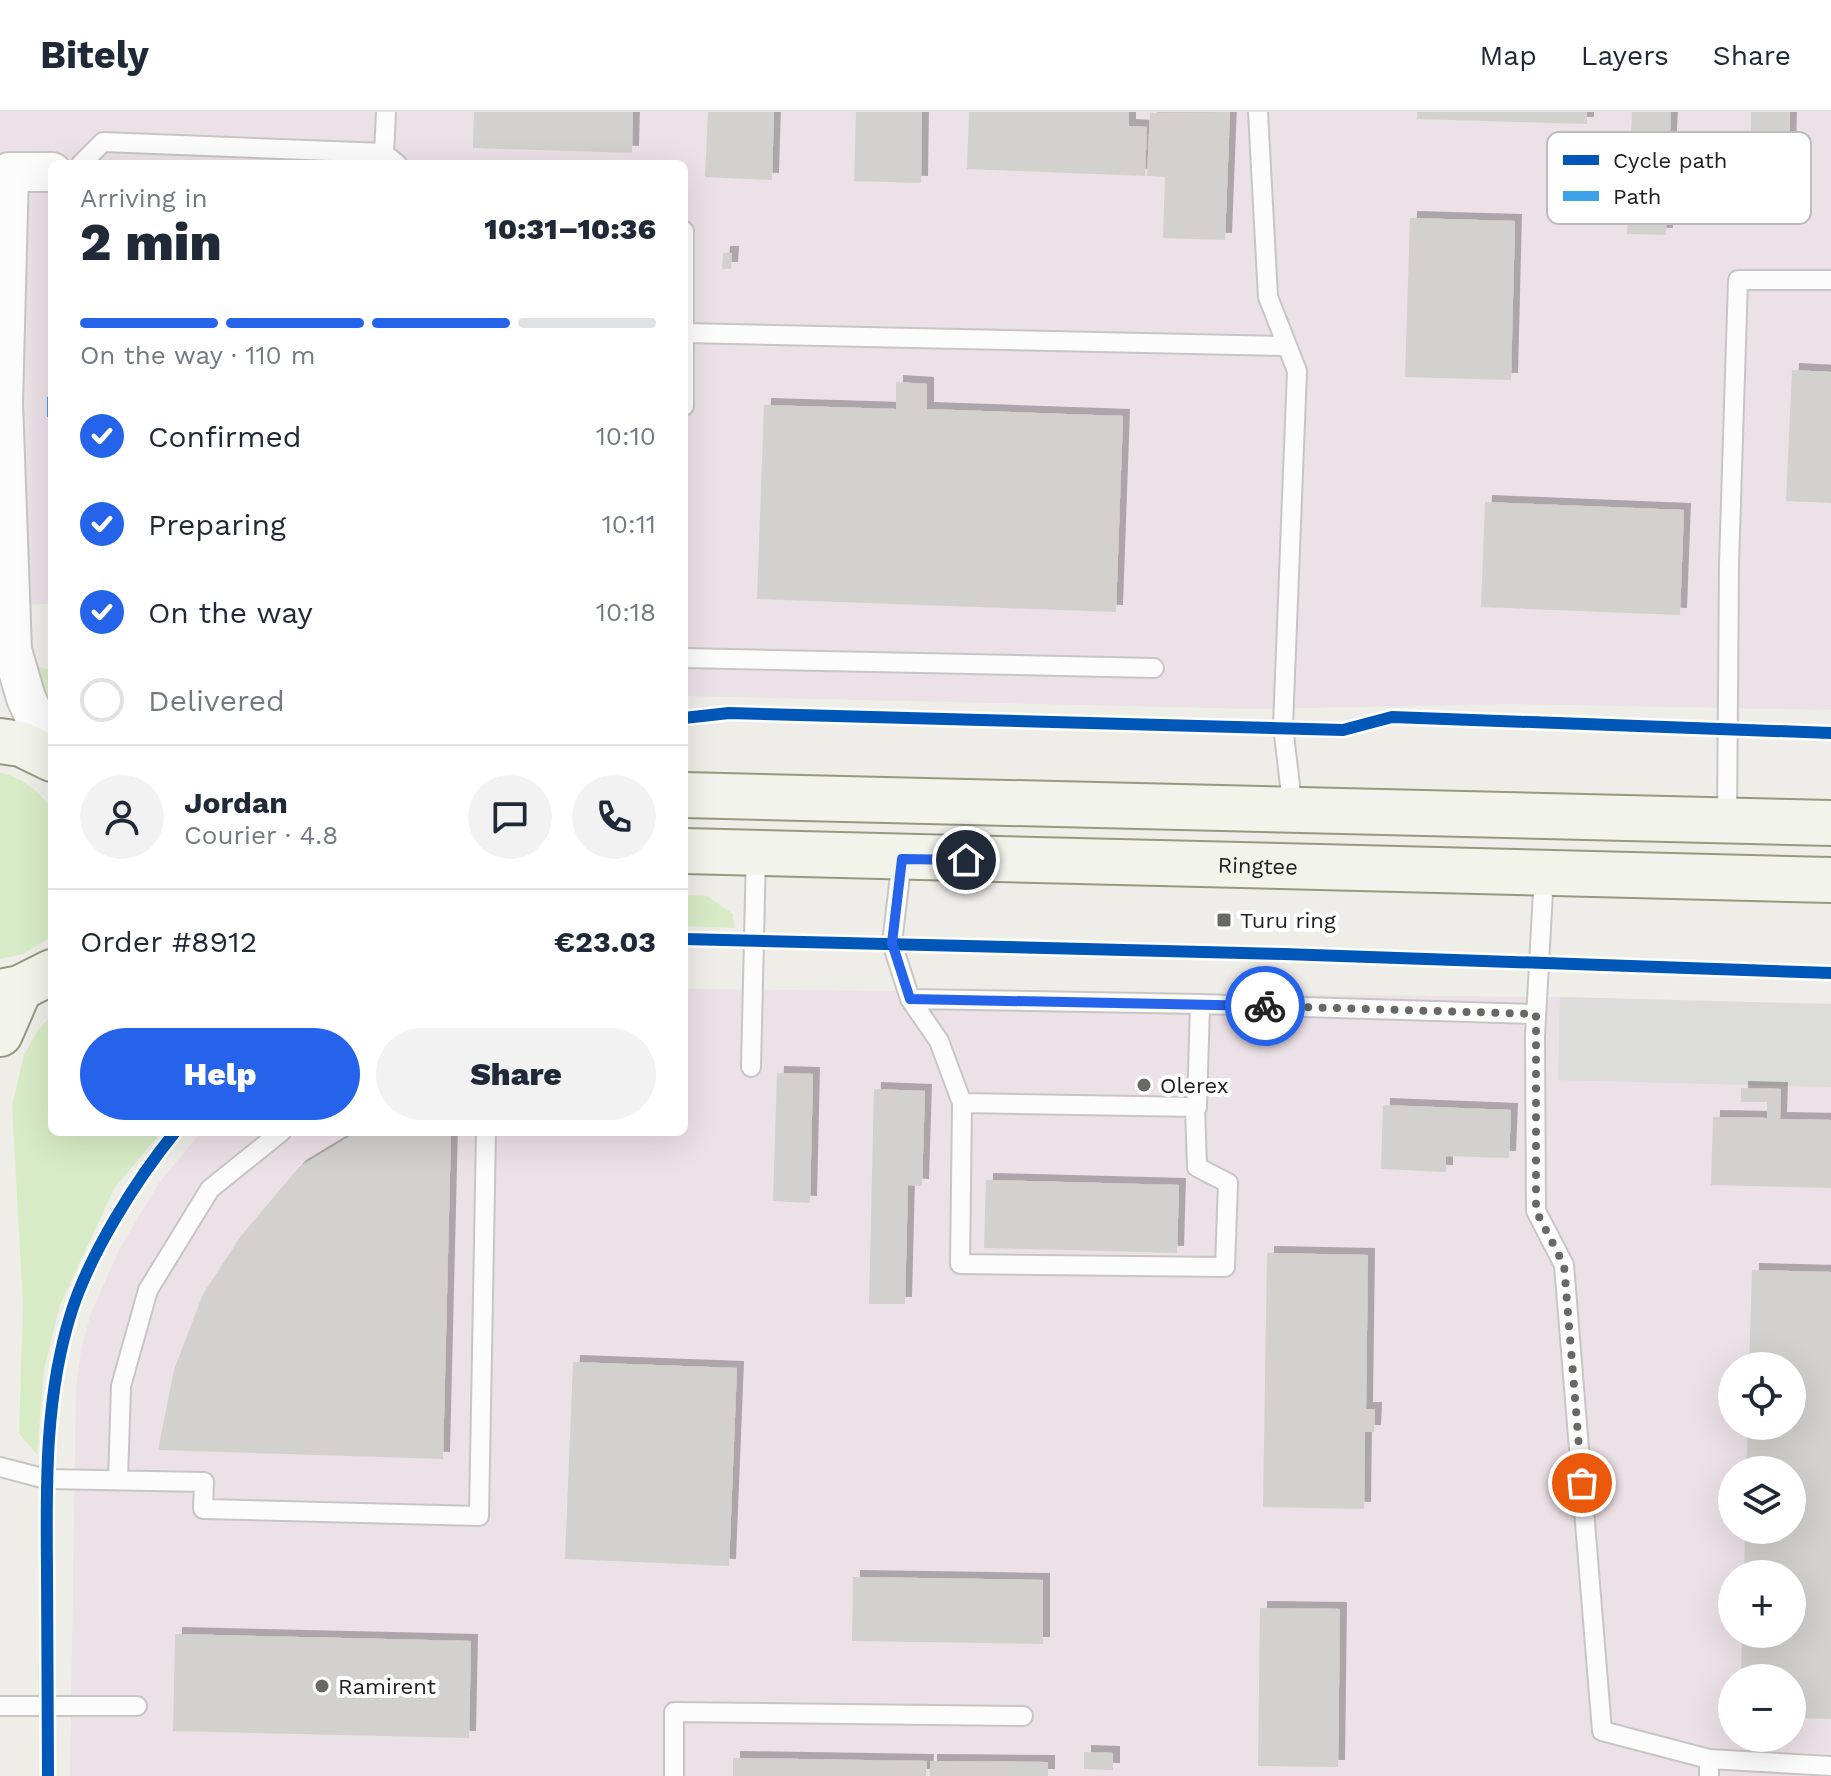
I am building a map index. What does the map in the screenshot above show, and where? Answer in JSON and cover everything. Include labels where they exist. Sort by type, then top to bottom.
[{"type":"main road","points":[[0,741],[21,744],[48,756]]},
{"type":"main road","points":[[688,795],[1831,823]]},
{"type":"main road","name":"Ringtee","points":[[688,851],[902,859],[1831,880]]},
{"type":"main road","points":[[0,1034],[24,984]]},
{"type":"street","points":[[48,172],[9,172],[1,403],[12,650],[26,698],[48,749]]},
{"type":"lane","points":[[85,160],[103,142],[391,158],[386,112]]},
{"type":"lane","points":[[1258,112],[1268,297],[1297,371],[1283,726],[1293,811]]},
{"type":"lane","points":[[1727,822],[1729,564],[1738,280],[1831,280]]},
{"type":"lane","points":[[688,333],[1287,346]]},
{"type":"lane","points":[[688,658],[1154,668]]},
{"type":"lane","points":[[751,1067],[756,853]]},
{"type":"lane","points":[[902,859],[892,943],[910,999],[939,1041],[962,1103],[960,1264],[1225,1267],[1228,1183],[1197,1167],[1195,1107],[1200,1004]]},
{"type":"lane","points":[[1544,874],[1536,1014],[1536,1211],[1564,1265],[1602,1731],[1709,1768],[1831,1766]]},
{"type":"lane","points":[[910,999],[1536,1014]]},
{"type":"lane","points":[[962,1103],[1195,1107]]},
{"type":"lane","points":[[118,1480],[121,1386],[148,1290],[210,1189],[276,1136]]},
{"type":"lane","points":[[0,1467],[46,1479],[204,1482],[203,1509],[479,1516],[486,1136]]},
{"type":"lane","points":[[0,1706],[137,1706]]},
{"type":"lane","points":[[674,1776],[674,1712],[1023,1716]]},
{"type":"shaded area","points":[[0,112],[1831,112],[1831,710],[1507,704],[1257,709],[688,696],[688,160],[48,160],[48,604],[0,605]]},
{"type":"shaded area","points":[[688,989],[1560,997],[1831,1004],[1831,1776],[70,1776],[76,1388],[81,1350],[91,1313],[120,1248],[159,1183],[198,1136],[688,1136]]},
{"type":"shaded area","points":[[1560,997],[1831,1004],[1831,1087],[1558,1080]]},
{"type":"green space","points":[[33,666],[48,669],[48,698]]},
{"type":"green space","points":[[0,773],[30,786],[48,805],[48,938],[23,954],[0,959]]},
{"type":"green space","points":[[688,895],[707,896],[733,914],[734,928],[688,926]]},
{"type":"green space","points":[[48,1019],[48,1136],[158,1136],[114,1189],[60,1305],[44,1370],[37,1455],[19,1433],[23,1304],[12,1106],[24,1055],[37,1031]]},
{"type":"building","points":[[474,112],[633,112],[632,153],[473,148]]},
{"type":"building","points":[[708,112],[774,112],[772,180],[705,177]]},
{"type":"building","points":[[856,112],[922,112],[921,183],[854,181]]},
{"type":"building","points":[[969,112],[1129,112],[1129,126],[1147,127],[1145,176],[967,169]]},
{"type":"building","points":[[1230,112],[1225,240],[1163,238],[1165,177],[1147,176],[1150,113]]},
{"type":"building","points":[[1417,112],[1587,112],[1587,124],[1417,119]]},
{"type":"building","points":[[1632,112],[1671,112],[1670,132],[1631,132]]},
{"type":"building","points":[[1751,112],[1790,112],[1790,132],[1751,132]]},
{"type":"building","points":[[1410,218],[1515,221],[1511,380],[1405,377]]},
{"type":"building","points":[[1627,224],[1666,224],[1666,235],[1627,234]]},
{"type":"building","points":[[723,253],[732,253],[731,269],[722,269]]},
{"type":"building","points":[[1792,370],[1831,372],[1831,503],[1786,501]]},
{"type":"building","points":[[896,382],[927,384],[927,409],[1123,416],[1116,612],[757,599],[764,405],[896,409]]},
{"type":"building","points":[[1485,502],[1684,510],[1680,615],[1481,607]]},
{"type":"building","points":[[777,1073],[813,1074],[810,1203],[773,1201]]},
{"type":"building","points":[[1741,1088],[1781,1089],[1780,1119],[1831,1120],[1831,1188],[1711,1185],[1713,1117],[1767,1118],[1767,1102],[1741,1102]]},
{"type":"building","points":[[874,1089],[925,1091],[922,1186],[908,1185],[905,1304],[869,1304]]},
{"type":"building","points":[[1383,1105],[1511,1110],[1509,1158],[1446,1156],[1446,1172],[1381,1169]]},
{"type":"building","points":[[350,1136],[451,1136],[443,1459],[158,1450],[174,1370],[203,1294],[241,1236],[299,1167]]},
{"type":"building","points":[[986,1180],[1179,1185],[1177,1253],[984,1248]]},
{"type":"building","points":[[1267,1253],[1368,1255],[1366,1409],[1375,1409],[1374,1432],[1365,1432],[1364,1509],[1263,1507]]},
{"type":"building","points":[[1752,1270],[1831,1272],[1831,1719],[1806,1718],[1806,1664],[1741,1664],[1742,1648],[1806,1648],[1806,1560],[1744,1560],[1745,1544],[1806,1544],[1806,1456],[1747,1456],[1747,1440],[1806,1440],[1806,1352],[1749,1352]]},
{"type":"building","points":[[573,1362],[737,1368],[729,1566],[565,1559]]},
{"type":"building","points":[[853,1577],[1043,1580],[1043,1644],[852,1641]]},
{"type":"building","points":[[1260,1608],[1340,1609],[1338,1767],[1258,1766]]},
{"type":"building","name":"Ramirent","points":[[175,1634],[471,1641],[469,1738],[173,1731]]},
{"type":"building","points":[[1084,1752],[1113,1753],[1113,1770],[1084,1769]]},
{"type":"building","points":[[733,1758],[927,1761],[926,1776],[733,1776]]},
{"type":"building","points":[[930,1761],[1048,1762],[1048,1776],[930,1776]]},
{"type":"cycle path","points":[[688,718],[729,713],[1343,730],[1392,717],[1831,733]]},
{"type":"cycle path","points":[[688,939],[1284,954],[1831,973]]},
{"type":"cycle path","points":[[48,1776],[47,1471],[52,1406],[63,1341],[80,1288],[103,1241],[130,1194],[172,1136]]},
{"type":"way so far","points":[[1265,1006],[1536,1014],[1536,1211],[1564,1265],[1582,1483]]},
{"type":"place","name":"Turu ring","points":[[1224,920]]},
{"type":"place","name":"Olerex","points":[[1144,1085]]},
{"type":"place","name":"Ramirent","points":[[322,1686]]},
{"type":"route","points":[[966,860],[902,859],[892,943],[910,999],[1265,1006]]}]
